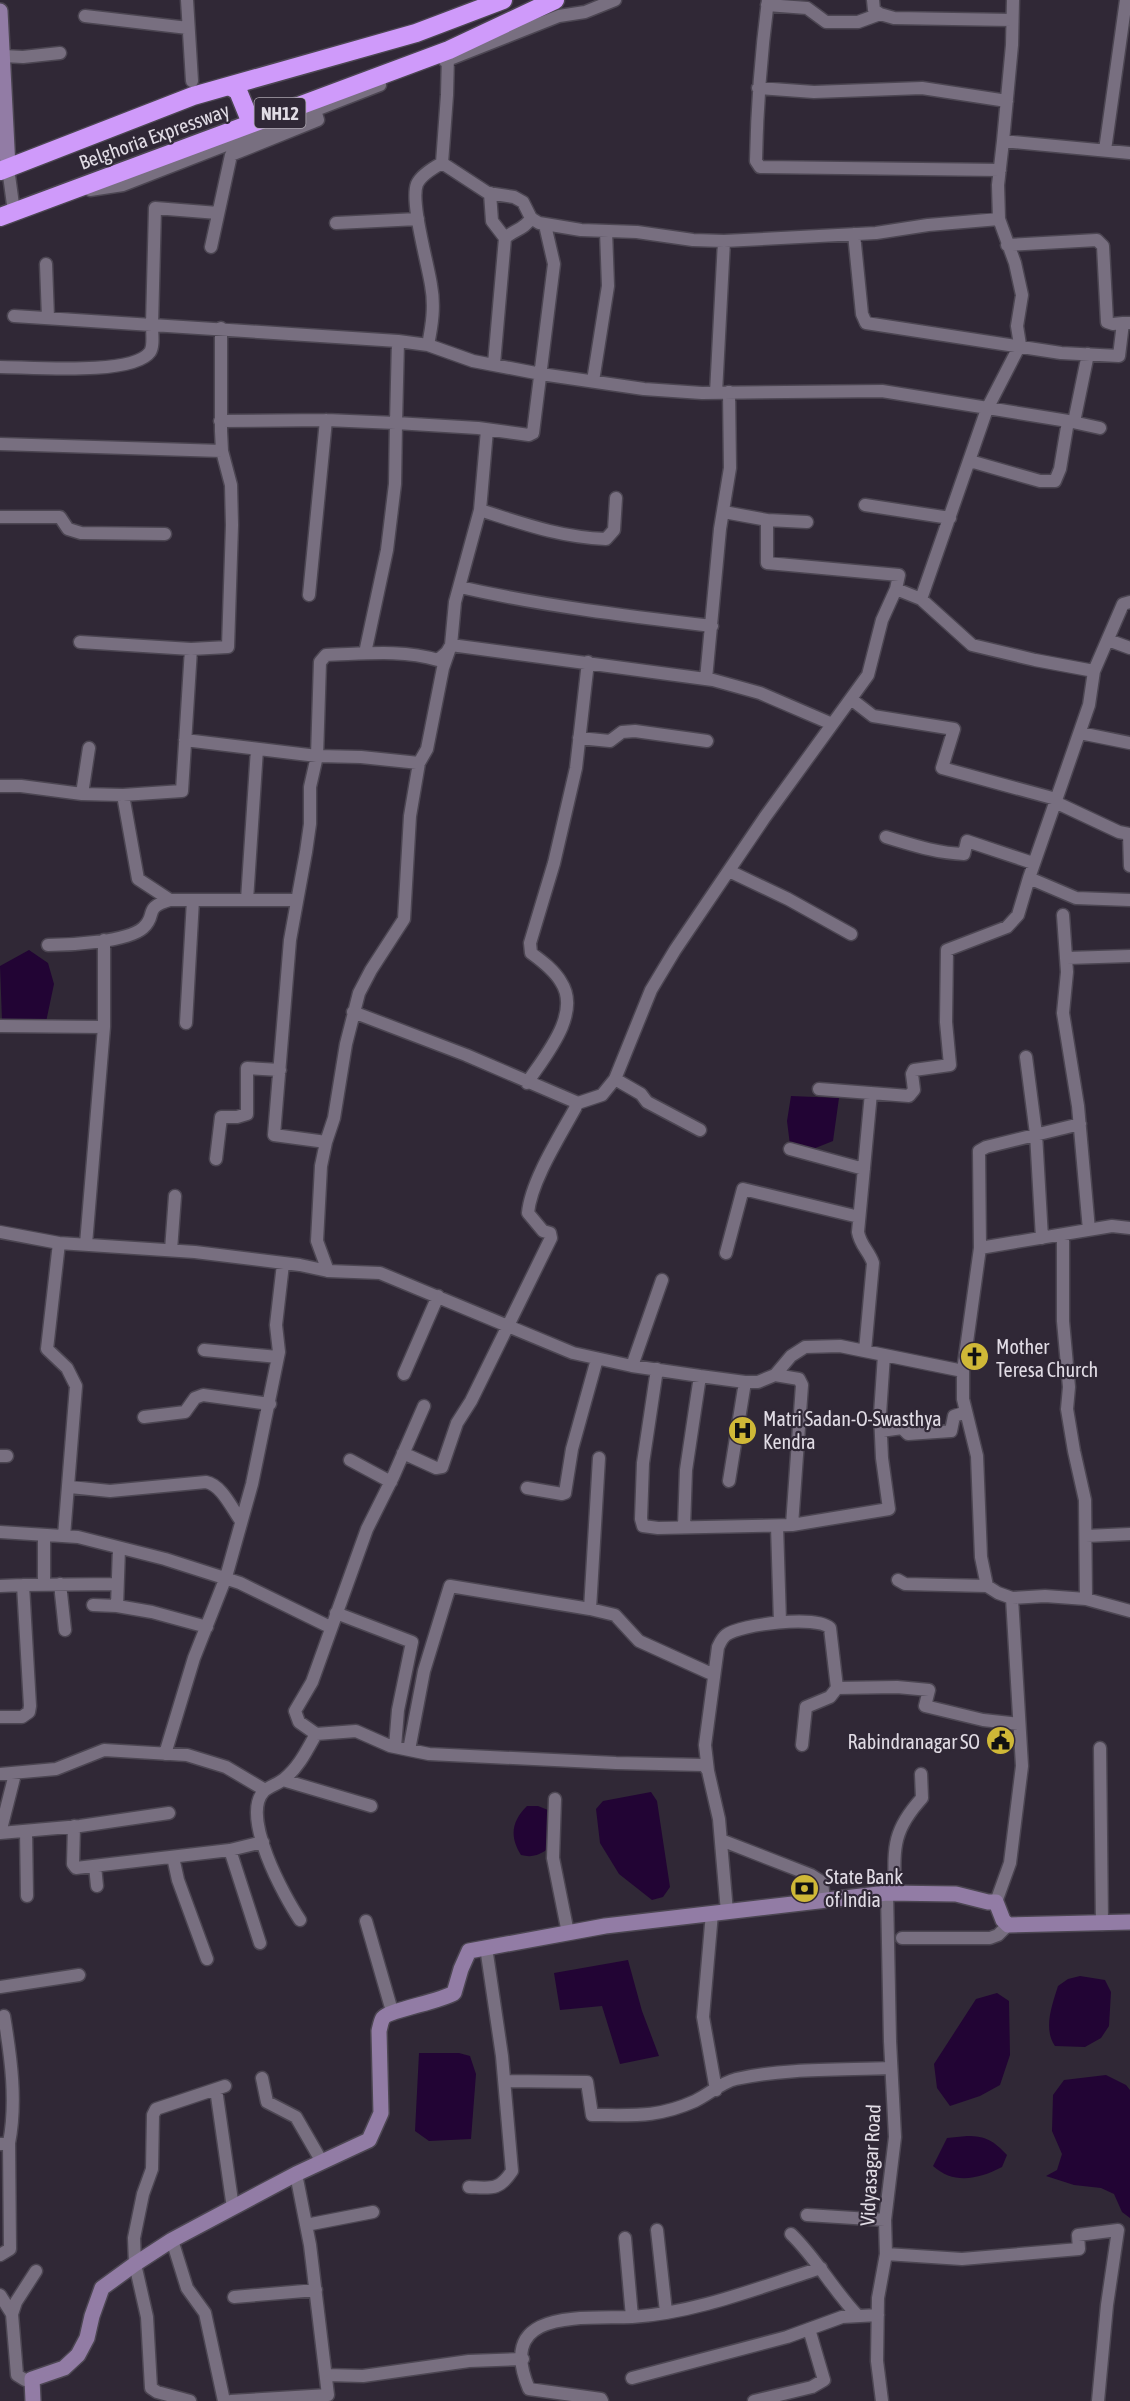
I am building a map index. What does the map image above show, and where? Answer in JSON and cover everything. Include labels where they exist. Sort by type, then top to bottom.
[{"type":"highway","name":"Belghoria Expressway","points":[[4,169],[193,96],[416,33],[503,0]]},
{"type":"highway","name":"Belghoria Expressway","points":[[7,214],[247,125],[448,55],[555,0]]},
{"type":"highway","points":[[229,86],[238,91],[249,118],[247,125]]},
{"type":"street","points":[[187,0],[192,81]]},
{"type":"street","points":[[62,194],[123,185],[448,55],[559,16],[585,12],[615,0]]},
{"type":"street","points":[[873,0],[874,10],[894,18],[1012,20]]},
{"type":"street","points":[[921,599],[987,409],[1020,345],[1017,326],[1022,295],[1015,263],[999,219],[1000,170],[1013,0]]},
{"type":"street","points":[[1105,150],[1126,0]]},
{"type":"street","points":[[880,14],[858,22],[826,22],[807,8],[768,3],[758,88],[756,161],[760,167],[1000,170]]},
{"type":"street","points":[[0,11],[7,214]]},
{"type":"street","points":[[85,16],[188,28]]},
{"type":"street","points":[[3,56],[23,57],[60,53]]},
{"type":"street","points":[[429,345],[434,314],[432,286],[418,219],[416,187],[420,180],[442,164],[448,55]]},
{"type":"street","points":[[758,88],[814,92],[922,88],[1007,101]]},
{"type":"street","points":[[211,247],[231,154],[318,120],[315,110]]},
{"type":"street","points":[[1003,141],[1130,153]]},
{"type":"street","points":[[442,164],[469,183],[490,194],[514,197],[523,202],[531,218],[545,225],[637,232],[693,240],[724,241],[876,233],[928,225],[999,219]]},
{"type":"street","points":[[490,194],[492,221],[506,238]]},
{"type":"street","points":[[0,367],[101,368],[126,364],[143,358],[152,350],[155,208],[218,213]]},
{"type":"street","points":[[494,364],[506,238],[527,226],[531,218]]},
{"type":"street","points":[[336,223],[418,219]]},
{"type":"street","points":[[220,421],[326,420],[396,423],[529,435],[533,433],[554,264],[545,225]]},
{"type":"street","points":[[593,381],[608,286],[606,231]]},
{"type":"street","points":[[854,234],[862,314],[866,323],[1061,353],[1119,356],[1127,323],[1107,322],[1103,246],[1097,240],[1007,245]]},
{"type":"street","points":[[716,393],[724,241]]},
{"type":"street","points":[[46,264],[48,318]]},
{"type":"street","points":[[14,316],[398,341],[429,345],[473,361],[541,374],[644,389],[716,393],[882,391],[1100,428]]},
{"type":"street","points":[[80,642],[191,649],[228,647],[232,525],[231,485],[222,451],[220,421],[221,328]]},
{"type":"street","points":[[365,653],[387,550],[395,484],[398,341]]},
{"type":"street","points":[[970,461],[1040,481],[1055,481],[1088,354]]},
{"type":"street","points":[[706,679],[720,529],[731,444],[729,392]]},
{"type":"street","points":[[309,595],[326,420]]},
{"type":"street","points":[[328,1271],[317,1241],[321,1166],[334,1118],[353,1011],[371,970],[405,919],[410,816],[419,763],[427,749],[451,645],[455,602],[480,510],[487,430]]},
{"type":"street","points":[[0,444],[222,451]]},
{"type":"street","points":[[480,510],[543,531],[582,538],[606,539],[614,530],[616,498]]},
{"type":"street","points":[[865,505],[950,518]]},
{"type":"street","points":[[724,512],[767,520],[807,522]]},
{"type":"street","points":[[0,517],[60,517],[68,529],[81,533],[165,534]]},
{"type":"street","points":[[353,1011],[466,1055],[578,1103],[602,1095],[615,1079],[651,990],[729,871],[868,675],[882,620],[896,589],[899,575],[767,563],[767,520]]},
{"type":"street","points":[[460,587],[508,598],[598,613],[712,626]]},
{"type":"street","points":[[896,589],[921,599],[972,645],[1094,671]]},
{"type":"street","points":[[819,1089],[909,1096],[914,1090],[912,1074],[914,1070],[950,1065],[945,1022],[947,950],[1007,927],[1018,915],[1033,863],[1045,837],[1089,705],[1094,671],[1123,604],[1130,602]]},
{"type":"street","points":[[1108,640],[1130,648]]},
{"type":"street","points":[[326,1142],[274,1135],[290,940],[306,852],[310,824],[310,787],[317,756],[320,662],[326,655],[365,653],[423,656],[438,660],[451,645]]},
{"type":"street","points":[[451,645],[706,679],[760,693],[832,724]]},
{"type":"street","points":[[0,786],[21,786],[82,794],[123,795],[182,791],[191,649]]},
{"type":"street","points":[[527,1083],[559,1032],[568,1002],[563,984],[552,970],[531,952],[531,943],[554,863],[576,768],[588,663]]},
{"type":"street","points":[[851,699],[873,716],[954,729],[942,768],[1056,801],[1119,832],[1129,834],[1130,866]]},
{"type":"street","points":[[579,738],[610,741],[622,732],[635,731],[707,741]]},
{"type":"street","points":[[1080,733],[1130,743]]},
{"type":"street","points":[[185,740],[317,756],[361,757],[419,763]]},
{"type":"street","points":[[82,794],[89,748]]},
{"type":"street","points":[[247,900],[256,749]]},
{"type":"street","points":[[123,795],[138,879],[170,900]]},
{"type":"street","points":[[886,837],[931,851],[964,855],[967,841],[1033,863]]},
{"type":"street","points":[[729,871],[788,899],[851,934]]},
{"type":"street","points":[[1029,878],[1076,898],[1130,900]]},
{"type":"street","points":[[48,945],[73,945],[104,940],[143,928],[152,908],[156,904],[170,900],[297,900]]},
{"type":"street","points":[[186,1023],[193,900]]},
{"type":"street","points":[[1063,915],[1067,958],[1063,1013],[1080,1124],[1089,1230]]},
{"type":"street","points":[[86,1244],[104,1027],[104,940]]},
{"type":"street","points":[[1067,958],[1130,956]]},
{"type":"street","points":[[0,1026],[104,1027]]},
{"type":"street","points":[[1026,1058],[1036,1134],[1042,1238]]},
{"type":"street","points":[[216,1159],[220,1118],[247,1114],[247,1068],[280,1070]]},
{"type":"street","points":[[615,1079],[641,1094],[647,1102],[700,1130]]},
{"type":"street","points":[[865,1351],[873,1263],[870,1253],[860,1242],[858,1232],[871,1093]]},
{"type":"street","points":[[403,1453],[436,1468],[442,1467],[457,1423],[471,1401],[551,1238],[550,1233],[543,1231],[532,1220],[528,1213],[529,1202],[555,1144],[578,1103]]},
{"type":"street","points":[[987,1586],[981,1557],[977,1456],[963,1399],[963,1371],[980,1248],[979,1151],[986,1147],[1080,1124]]},
{"type":"street","points":[[790,1149],[864,1169]]},
{"type":"street","points":[[726,1253],[743,1188],[859,1217]]},
{"type":"street","points":[[171,1250],[175,1196]]},
{"type":"street","points":[[980,1248],[1063,1236],[1112,1226],[1130,1228]]},
{"type":"street","points":[[0,1232],[58,1243],[171,1250],[328,1271],[380,1273],[573,1353],[632,1366],[700,1376],[745,1382],[765,1380],[775,1375],[791,1356],[806,1347],[840,1346],[963,1371]]},
{"type":"street","points":[[1063,1236],[1063,1321],[1069,1387],[1067,1409],[1085,1500],[1086,1599]]},
{"type":"street","points":[[58,1243],[47,1349],[67,1368],[76,1386],[64,1536]]},
{"type":"street","points":[[165,1754],[194,1658],[226,1577],[270,1404],[278,1357],[279,1343],[276,1325],[283,1264]]},
{"type":"street","points":[[632,1366],[662,1280]]},
{"type":"street","points":[[404,1374],[438,1296]]},
{"type":"street","points":[[204,1350],[278,1357]]},
{"type":"street","points":[[657,1369],[643,1463],[641,1523],[643,1526],[658,1528],[777,1526],[889,1509],[881,1431],[884,1354]]},
{"type":"street","points":[[527,1488],[565,1493],[572,1449],[597,1359]]},
{"type":"street","points":[[775,1375],[799,1379],[802,1385],[792,1525]]},
{"type":"street","points":[[684,1527],[686,1470],[700,1376]]},
{"type":"street","points":[[729,1481],[745,1382]]},
{"type":"street","points":[[144,1417],[185,1412],[195,1398],[203,1395],[270,1404]]},
{"type":"street","points":[[424,1406],[391,1482],[367,1529],[312,1682],[295,1711],[298,1722],[316,1734],[356,1731],[402,1748],[429,1754],[616,1763],[698,1764],[704,1765],[708,1770]]},
{"type":"street","points":[[881,1431],[902,1428],[908,1434],[951,1431],[954,1416],[966,1412]]},
{"type":"street","points":[[590,1609],[599,1458]]},
{"type":"street","points":[[350,1460],[391,1482]]},
{"type":"street","points":[[69,1487],[110,1491],[212,1483],[219,1489],[241,1521]]},
{"type":"street","points":[[777,1526],[780,1622]]},
{"type":"street","points":[[0,1532],[78,1537],[226,1577],[281,1601],[330,1627]]},
{"type":"street","points":[[1086,1536],[1130,1534]]},
{"type":"street","points":[[44,1535],[44,1584]]},
{"type":"street","points":[[117,1606],[119,1548]]},
{"type":"street","points":[[898,1580],[905,1584],[987,1586],[1012,1598],[1045,1596],[1086,1599],[1130,1611]]},
{"type":"street","points":[[60,1584],[65,1630]]},
{"type":"street","points":[[0,1586],[117,1584]]},
{"type":"street","points":[[0,1717],[22,1717],[29,1712],[23,1585]]},
{"type":"street","points":[[402,1748],[450,1586],[615,1615],[639,1641],[714,1675]]},
{"type":"street","points":[[1008,1925],[1003,1920],[996,1902],[1011,1863],[1022,1766],[1012,1598]]},
{"type":"street","points":[[93,1605],[117,1606],[152,1612],[207,1627]]},
{"type":"street","points":[[336,1613],[412,1642],[398,1710],[402,1748]]},
{"type":"street","points":[[716,2090],[703,2017],[719,1912],[721,1840],[705,1745],[718,1647],[725,1636],[754,1626],[780,1622],[819,1624],[830,1628],[837,1688],[830,1697],[806,1707],[802,1745]]},
{"type":"street","points":[[837,1688],[897,1687],[929,1690],[926,1706],[983,1720],[1019,1724]]},
{"type":"street","points":[[300,1920],[286,1899],[263,1842],[257,1820],[259,1799],[265,1790],[283,1780],[304,1757],[316,1734]]},
{"type":"street","points":[[1100,1748],[1102,1924]]},
{"type":"street","points":[[0,1774],[56,1769],[104,1750],[187,1755],[226,1767],[265,1790]]},
{"type":"street","points":[[15,1774],[0,1833],[169,1813]]},
{"type":"street","name":"Vidyasagar Road","points":[[882,2401],[877,2361],[878,2298],[886,2254],[885,2220],[895,2137],[891,2068],[891,1893],[895,1841],[909,1811],[922,1797],[921,1774]]},
{"type":"street","points":[[283,1780],[371,1806]]},
{"type":"street","points":[[555,1799],[553,1858],[568,1933]]},
{"type":"street","points":[[74,1826],[73,1864],[76,1868],[230,1850],[263,1842]]},
{"type":"street","points":[[26,1830],[27,1896]]},
{"type":"street","points":[[721,1840],[811,1875],[822,1882],[824,1900]]},
{"type":"street","points":[[230,1850],[260,1943]]},
{"type":"street","points":[[173,1857],[178,1880],[207,1959]]},
{"type":"street","points":[[95,1866],[97,1886]]},
{"type":"street","points":[[36,2271],[16,2302],[12,2314],[17,2375],[25,2380],[64,2368],[78,2355],[87,2338],[102,2288],[135,2264],[171,2240],[296,2174],[369,2140],[381,2113],[379,2031],[382,2018],[392,2011],[409,2010],[447,1998],[454,1993],[469,1951],[568,1933],[719,1912],[891,1893],[956,1894],[996,1902]]},
{"type":"street","points":[[366,1921],[392,2011]]},
{"type":"street","points":[[902,1938],[990,1938],[998,1935],[1008,1925],[1130,1922]]},
{"type":"street","points":[[469,2187],[497,2187],[504,2184],[512,2171],[505,2081],[486,1947]]},
{"type":"street","points":[[0,1987],[79,1975]]},
{"type":"street","points":[[0,2254],[10,2249],[12,2239],[5,2143],[12,2127],[13,2100],[3,2033],[4,2016]]},
{"type":"street","points":[[505,2081],[587,2082],[592,2115],[652,2115],[671,2111],[716,2090],[733,2079],[784,2073],[891,2068]]},
{"type":"street","points":[[262,2078],[267,2102],[296,2117],[322,2162]]},
{"type":"street","points":[[190,2401],[173,2399],[151,2388],[147,2317],[135,2264],[134,2238],[143,2194],[152,2169],[153,2115],[162,2106],[220,2087],[233,2208]]},
{"type":"street","points":[[231,2401],[328,2395],[316,2290],[296,2174]]},
{"type":"street","points":[[306,2225],[373,2212]]},
{"type":"street","points":[[807,2215],[885,2220]]},
{"type":"street","points":[[657,2230],[666,2312]]},
{"type":"street","points":[[886,2254],[962,2259],[1079,2249],[1078,2235],[1118,2230],[1107,2305],[1098,2401]]},
{"type":"street","points":[[791,2234],[813,2257],[858,2316]]},
{"type":"street","points":[[625,2238],[632,2317]]},
{"type":"street","points":[[171,2240],[187,2288],[205,2313],[224,2401]]},
{"type":"street","points":[[602,2401],[601,2398],[529,2389],[525,2379],[522,2345],[534,2329],[558,2320],[632,2317],[666,2312],[727,2298],[821,2268]]},
{"type":"street","points":[[234,2297],[316,2290]]},
{"type":"street","points":[[0,2295],[12,2314]]},
{"type":"street","points":[[632,2378],[787,2337],[842,2317],[878,2315]]},
{"type":"street","points":[[754,2401],[812,2387],[824,2380],[809,2330]]},
{"type":"street","points":[[327,2375],[363,2376],[469,2361],[523,2359]]},
{"type":"street","points":[[33,2379],[33,2401]]},
{"type":"shaded area","points":[[29,950],[48,963],[54,984],[46,1022],[2,1020],[0,966]]},
{"type":"shaded area","points":[[791,1096],[839,1098],[833,1141],[813,1149],[790,1145],[787,1121]]},
{"type":"shaded area","points":[[651,1792],[657,1801],[670,1887],[663,1897],[652,1900],[619,1874],[600,1843],[596,1809],[603,1801]]},
{"type":"shaded area","points":[[527,1806],[538,1806],[548,1810],[550,1818],[549,1848],[532,1856],[521,1855],[514,1835],[515,1823]]},
{"type":"shaded area","points":[[628,1960],[642,2011],[659,2056],[620,2064],[602,2006],[560,2010],[554,1973]]},
{"type":"shaded area","points":[[1080,1976],[1105,1980],[1111,1992],[1109,2026],[1101,2038],[1085,2047],[1055,2046],[1051,2039],[1049,2025],[1058,1986],[1068,1979]]},
{"type":"shaded area","points":[[997,1993],[1009,2001],[1010,2055],[1000,2085],[980,2096],[950,2106],[937,2088],[934,2064],[976,1999]]},
{"type":"shaded area","points":[[419,2053],[459,2053],[470,2056],[476,2074],[471,2139],[429,2141],[415,2131]]},
{"type":"shaded area","points":[[1106,2075],[1126,2085],[1130,2090],[1130,2218],[1122,2212],[1114,2194],[1101,2188],[1074,2185],[1046,2176],[1057,2170],[1062,2154],[1052,2131],[1053,2095],[1064,2080]]},
{"type":"shaded area","points":[[967,2136],[985,2138],[998,2146],[1007,2155],[1002,2167],[976,2177],[958,2178],[949,2176],[933,2166],[947,2138]]},
{"type":"place","name":"Mother Teresa Church","points":[[975,1357]]},
{"type":"place","name":"Matri Sadan-O-Swasthya Kendra","points":[[742,1430]]},
{"type":"place","name":"Rabindranagar SO","points":[[1001,1741]]},
{"type":"place","name":"State Bank of India","points":[[804,1888]]}]
